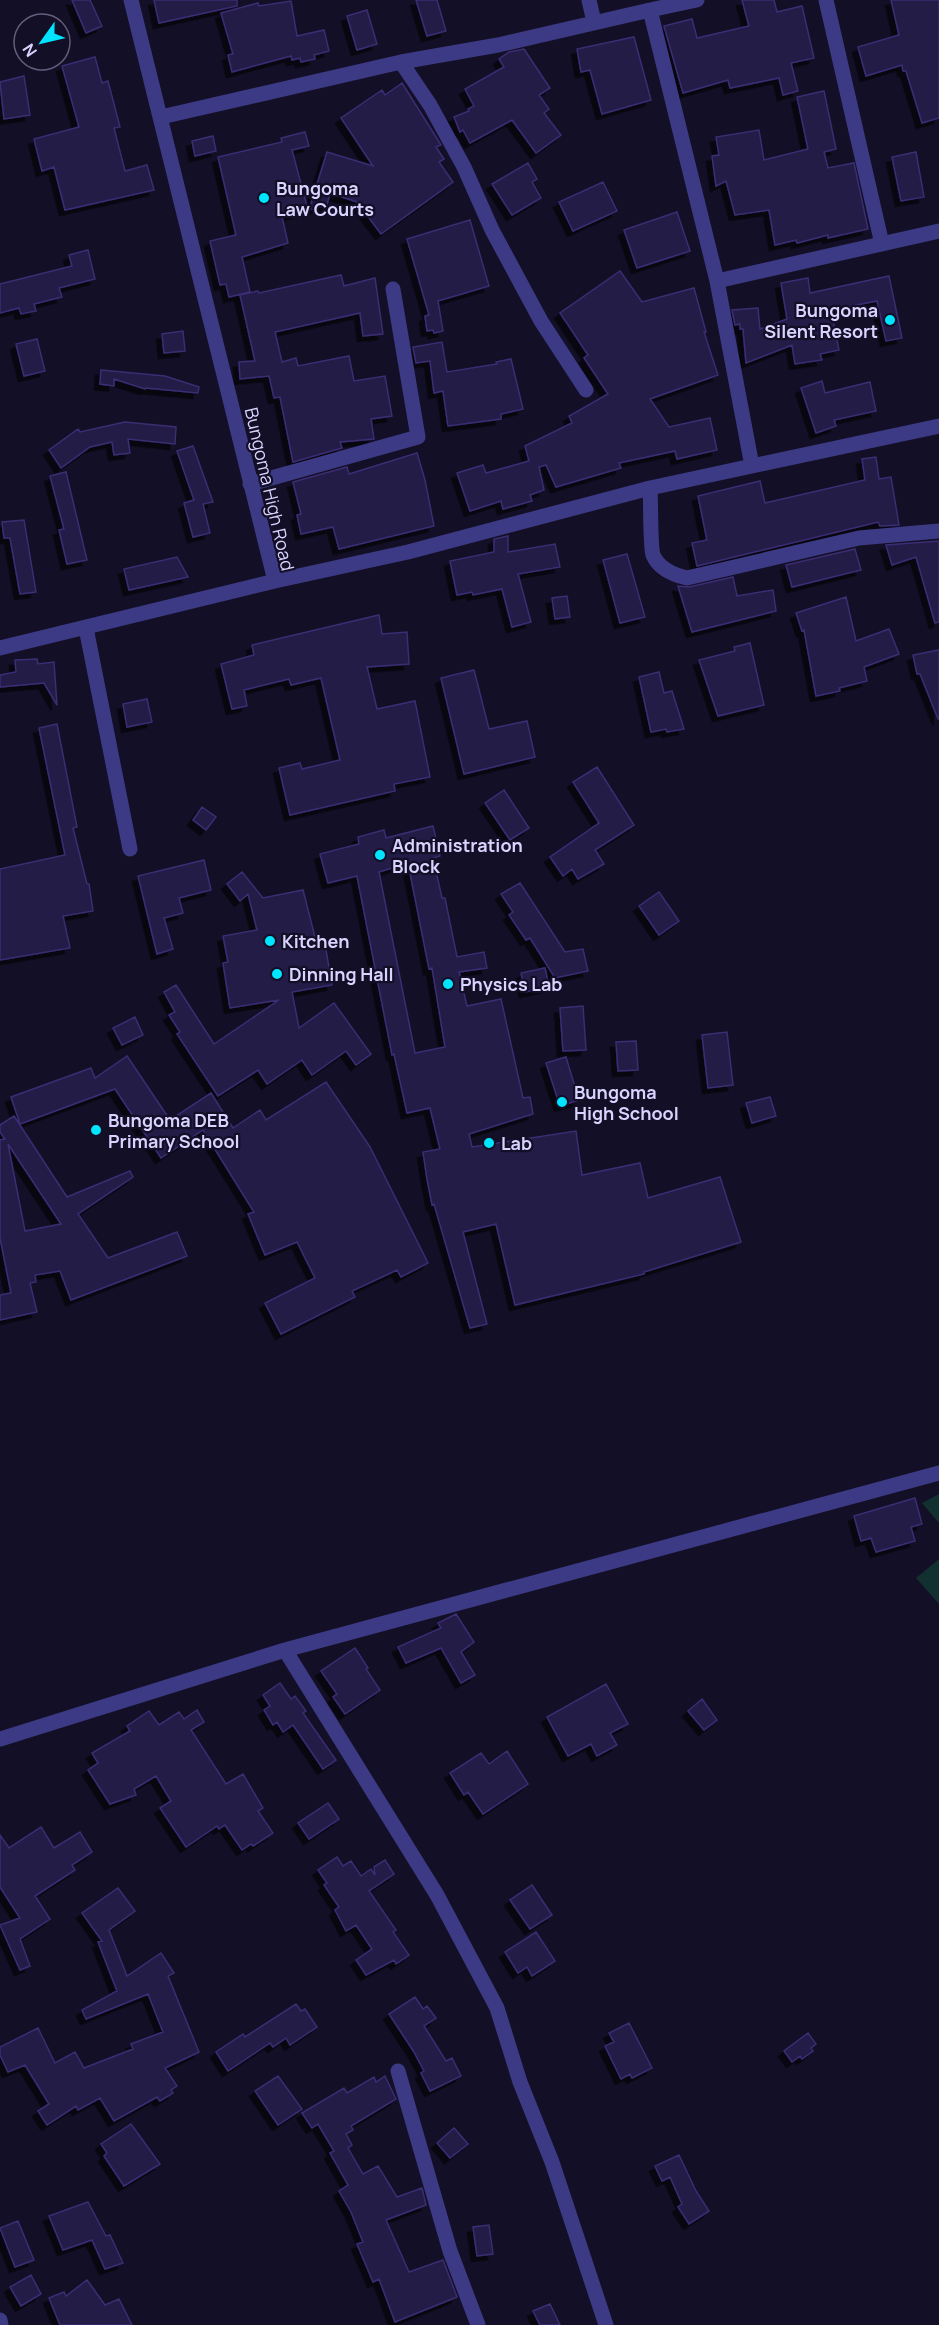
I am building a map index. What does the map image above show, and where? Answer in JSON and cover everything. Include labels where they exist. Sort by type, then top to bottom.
[{"type":"street","name":"Bungoma High Road","points":[[0,648],[275,581],[131,0]]},
{"type":"street","points":[[589,0],[594,22]]},
{"type":"street","points":[[161,117],[697,0]]},
{"type":"street","points":[[826,0],[882,244]]},
{"type":"street","points":[[650,10],[717,281],[752,466]]},
{"type":"street","points":[[401,63],[430,105],[464,167],[492,230],[541,321],[586,390]]},
{"type":"street","points":[[717,281],[939,231]]},
{"type":"street","points":[[250,484],[418,437],[393,289]]},
{"type":"street","points":[[275,581],[408,552],[650,488],[939,426]]},
{"type":"street","points":[[650,488],[653,554],[660,565],[674,575],[687,578],[859,538],[939,531]]},
{"type":"street","points":[[86,628],[130,849]]},
{"type":"street","points":[[0,1739],[285,1650],[939,1473]]},
{"type":"street","points":[[285,1650],[437,1895],[497,2008],[520,2082],[552,2162],[606,2325]]},
{"type":"street","points":[[398,2071],[450,2251],[478,2325]]},
{"type":"street","points":[[0,2320],[1,2325]]},
{"type":"green space","points":[[939,1494],[939,1523],[922,1503]]},
{"type":"green space","points":[[939,1559],[939,1604],[916,1578]]},
{"type":"building","points":[[72,0],[90,0],[102,26],[86,33]]},
{"type":"building","points":[[154,0],[237,0],[237,6],[159,23]]},
{"type":"building","points":[[416,0],[437,0],[446,31],[427,36]]},
{"type":"building","points":[[742,0],[774,0],[777,12],[802,6],[814,58],[791,63],[798,91],[783,95],[779,78],[730,88],[728,80],[683,93],[664,26],[692,19],[697,38],[749,26]]},
{"type":"building","points":[[891,0],[939,0],[939,118],[922,123],[906,71],[903,71],[902,65],[866,76],[858,47],[899,35]]},
{"type":"building","points":[[291,1],[297,36],[324,30],[329,51],[314,55],[315,59],[301,62],[300,58],[292,60],[291,56],[232,72],[228,55],[233,54],[221,13],[258,3],[259,6]]},
{"type":"building","points":[[367,10],[377,44],[357,50],[347,16]]},
{"type":"building","points":[[634,37],[651,100],[602,114],[590,70],[581,72],[577,49]]},
{"type":"building","points":[[524,49],[550,88],[539,95],[549,109],[544,113],[561,135],[536,153],[512,120],[470,143],[463,130],[460,132],[454,117],[469,111],[468,109],[474,106],[465,89],[504,67],[499,59],[509,52]]},
{"type":"building","points":[[95,57],[102,83],[108,81],[120,127],[114,128],[125,171],[147,165],[154,190],[65,210],[54,167],[42,171],[34,139],[79,127],[64,72],[72,72],[72,63]]},
{"type":"building","points":[[24,76],[30,115],[4,119],[0,82]]},
{"type":"building","points":[[402,83],[441,145],[436,147],[444,159],[439,162],[453,182],[381,234],[357,202],[330,193],[327,205],[309,210],[327,152],[373,166],[341,118],[382,90],[385,95]]},
{"type":"building","points":[[824,91],[836,149],[824,152],[828,168],[854,163],[868,229],[828,238],[828,235],[797,243],[796,240],[775,245],[769,210],[735,215],[726,181],[716,186],[712,156],[719,155],[716,137],[759,130],[764,160],[808,149],[797,97]]},
{"type":"building","points":[[305,132],[309,146],[292,150],[308,210],[282,217],[288,243],[242,257],[250,292],[229,297],[226,284],[220,285],[210,241],[236,235],[218,157],[282,142],[281,138]]},
{"type":"building","points":[[213,136],[216,151],[195,156],[192,141]]},
{"type":"building","points":[[916,152],[924,197],[901,201],[892,157]]},
{"type":"building","points":[[528,163],[537,179],[532,182],[541,198],[512,215],[492,184]]},
{"type":"building","points":[[603,182],[617,211],[573,231],[559,202]]},
{"type":"building","points":[[677,212],[690,251],[637,268],[624,230]]},
{"type":"building","points":[[470,220],[489,286],[438,301],[443,331],[434,333],[433,330],[427,331],[425,316],[429,315],[407,239]]},
{"type":"building","points":[[88,250],[95,279],[59,288],[62,297],[34,304],[36,311],[21,314],[19,308],[0,313],[0,284],[72,266],[69,255]]},
{"type":"building","points":[[620,271],[642,302],[694,288],[706,332],[704,332],[718,375],[650,399],[669,427],[710,418],[717,450],[677,459],[675,451],[619,463],[621,468],[556,487],[546,465],[539,467],[544,490],[530,495],[532,501],[503,509],[501,501],[470,511],[457,473],[483,465],[486,473],[529,461],[525,446],[572,423],[569,416],[608,394],[584,358],[588,355],[560,313]]},
{"type":"building","points":[[341,275],[344,286],[375,278],[383,334],[363,336],[360,313],[275,332],[282,362],[296,358],[298,366],[349,356],[354,381],[385,376],[392,416],[371,419],[374,439],[340,442],[342,448],[293,462],[280,397],[274,398],[269,376],[240,379],[239,362],[255,361],[240,295]]},
{"type":"building","points":[[889,276],[902,338],[886,341],[877,301],[831,310],[839,350],[820,354],[822,360],[795,364],[792,345],[746,363],[743,329],[740,329],[740,324],[735,325],[732,310],[758,308],[760,329],[787,319],[781,283],[808,278],[810,293]]},
{"type":"building","points":[[183,331],[185,351],[164,353],[162,334]]},
{"type":"building","points":[[37,339],[45,371],[24,376],[16,344]]},
{"type":"building","points":[[442,342],[447,372],[497,364],[496,362],[511,359],[523,409],[501,414],[501,419],[448,426],[443,391],[434,393],[430,361],[416,363],[413,347]]},
{"type":"building","points":[[101,370],[165,376],[199,387],[198,393],[145,389],[114,379],[114,386],[100,384]]},
{"type":"building","points":[[822,381],[825,393],[870,382],[876,411],[834,420],[836,426],[816,433],[801,388]]},
{"type":"building","points":[[125,422],[176,427],[175,444],[128,439],[130,453],[114,455],[112,442],[90,447],[61,468],[49,450],[78,429],[80,432]]},
{"type":"building","points":[[193,446],[213,502],[203,504],[210,533],[193,537],[184,503],[194,500],[177,451]]},
{"type":"building","points":[[417,453],[434,526],[339,549],[333,527],[301,534],[297,515],[301,514],[293,482],[347,467],[349,474]]},
{"type":"building","points":[[876,457],[879,479],[891,477],[899,525],[880,526],[878,522],[697,566],[692,543],[707,540],[698,496],[760,481],[765,503],[865,480],[862,459]]},
{"type":"building","points":[[66,472],[87,560],[67,564],[59,530],[64,529],[50,476]]},
{"type":"building","points":[[24,520],[36,592],[20,594],[10,538],[4,538],[2,522]]},
{"type":"building","points":[[508,536],[508,552],[555,544],[560,567],[518,574],[531,622],[512,627],[502,589],[473,595],[472,592],[457,595],[450,561],[494,552],[494,539]]},
{"type":"building","points":[[939,541],[939,622],[935,623],[916,557],[892,565],[886,545]]},
{"type":"building","points":[[855,549],[861,570],[792,587],[786,565]]},
{"type":"building","points":[[627,554],[645,617],[620,623],[603,560]]},
{"type":"building","points":[[177,557],[188,577],[129,590],[124,569]]},
{"type":"building","points":[[733,577],[737,596],[773,590],[776,611],[692,632],[678,586],[689,587]]},
{"type":"building","points":[[567,596],[570,617],[555,619],[552,598]]},
{"type":"building","points":[[846,597],[856,641],[889,629],[899,654],[864,667],[867,681],[839,688],[840,691],[816,696],[804,630],[802,631],[796,613]]},
{"type":"building","points":[[379,615],[382,634],[407,632],[409,664],[367,667],[377,709],[415,701],[430,777],[394,784],[395,791],[290,815],[279,768],[300,763],[302,769],[340,760],[321,678],[291,685],[289,679],[244,690],[247,706],[232,709],[221,664],[254,655],[252,645]]},
{"type":"building","points":[[750,643],[764,705],[718,716],[699,660],[735,651],[734,647]]},
{"type":"building","points":[[939,650],[938,719],[920,674],[917,674],[913,655]]},
{"type":"building","points":[[37,659],[38,664],[54,662],[57,705],[44,683],[0,687],[0,675],[16,672],[15,660]]},
{"type":"building","points":[[474,670],[489,729],[527,721],[535,757],[464,774],[441,678]]},
{"type":"building","points":[[659,672],[664,693],[672,691],[684,729],[651,732],[639,677]]},
{"type":"building","points":[[147,699],[152,722],[127,727],[123,704]]},
{"type":"building","points":[[57,724],[77,827],[73,828],[87,884],[89,884],[93,911],[63,916],[70,948],[0,960],[0,869],[65,855],[39,728]]},
{"type":"building","points":[[597,767],[634,825],[595,850],[604,864],[578,879],[572,869],[563,876],[550,857],[599,823],[573,782]]},
{"type":"building","points":[[504,790],[529,828],[510,840],[485,803]]},
{"type":"building","points":[[202,807],[216,817],[206,830],[193,820]]},
{"type":"building","points":[[433,826],[440,856],[433,858],[442,898],[445,898],[457,957],[484,952],[487,968],[459,972],[467,1006],[501,999],[523,1098],[530,1097],[533,1114],[469,1134],[472,1147],[576,1131],[582,1175],[640,1163],[648,1198],[720,1177],[741,1242],[644,1272],[644,1274],[515,1305],[496,1224],[463,1232],[487,1324],[470,1328],[434,1204],[432,1205],[427,1179],[423,1152],[440,1149],[430,1108],[407,1113],[394,1054],[392,1055],[357,876],[328,883],[320,854],[359,844],[358,837],[384,830],[386,838]],"holes":[[[408,863],[429,969],[432,968],[445,1047],[415,1053],[379,872]]]},
{"type":"building","points":[[204,860],[211,890],[179,898],[183,913],[164,918],[173,949],[157,954],[138,876]]},
{"type":"building","points":[[242,872],[263,898],[303,890],[317,945],[325,944],[332,985],[292,992],[299,1028],[334,1003],[371,1054],[356,1065],[346,1051],[312,1075],[302,1060],[267,1084],[258,1070],[218,1096],[177,1034],[180,1032],[169,1015],[175,1012],[164,992],[176,985],[214,1044],[279,1000],[230,1008],[223,963],[228,962],[223,936],[257,930],[248,894],[240,901],[227,884]]},
{"type":"building","points":[[520,883],[565,952],[583,949],[588,971],[555,978],[530,938],[526,940],[509,915],[513,912],[501,894]]},
{"type":"building","points":[[659,892],[679,921],[659,935],[639,906]]},
{"type":"building","points":[[545,968],[549,987],[525,992],[521,973]]},
{"type":"building","points":[[583,1006],[586,1050],[563,1051],[560,1008]]},
{"type":"building","points":[[135,1017],[143,1035],[122,1045],[113,1028]]},
{"type":"building","points":[[727,1032],[733,1085],[708,1088],[702,1035]]},
{"type":"building","points":[[636,1041],[638,1070],[618,1071],[616,1042]]},
{"type":"building","points":[[127,1056],[170,1120],[211,1093],[233,1128],[260,1110],[266,1120],[326,1082],[370,1147],[428,1263],[401,1277],[397,1270],[352,1291],[355,1297],[281,1334],[265,1303],[315,1278],[297,1242],[265,1255],[248,1214],[254,1212],[203,1130],[161,1158],[115,1089],[20,1124],[11,1097],[91,1068],[95,1078]]},
{"type":"building","points":[[566,1057],[579,1100],[560,1106],[546,1063]]},
{"type":"building","points":[[770,1097],[776,1116],[752,1123],[746,1103]]},
{"type":"building","points":[[14,1116],[67,1197],[130,1171],[133,1177],[78,1214],[108,1258],[177,1232],[187,1256],[71,1300],[60,1271],[35,1275],[36,1282],[30,1283],[37,1312],[0,1320],[0,1295],[11,1293],[0,1238],[0,1140],[5,1139],[0,1132],[0,1125]],"holes":[[[8,1144],[61,1224],[25,1231]]]},
{"type":"building","points":[[915,1498],[922,1524],[911,1527],[915,1541],[876,1552],[871,1538],[861,1541],[854,1516]]},
{"type":"building","points":[[456,1614],[474,1642],[461,1652],[475,1675],[461,1683],[441,1648],[406,1663],[398,1647],[441,1628],[438,1623]]},
{"type":"building","points":[[355,1648],[380,1690],[345,1714],[333,1697],[337,1694],[321,1671]]},
{"type":"building","points":[[280,1683],[291,1699],[295,1696],[306,1711],[303,1713],[336,1760],[323,1769],[293,1725],[283,1732],[277,1722],[273,1725],[264,1710],[270,1706],[263,1695]]},
{"type":"building","points":[[606,1684],[628,1724],[610,1733],[617,1745],[597,1756],[591,1744],[568,1756],[547,1717]]},
{"type":"building","points":[[702,1699],[717,1720],[704,1730],[688,1711]]},
{"type":"building","points":[[197,1710],[204,1722],[191,1730],[226,1784],[243,1774],[263,1808],[258,1811],[273,1833],[253,1846],[251,1844],[242,1850],[225,1825],[219,1829],[217,1826],[186,1847],[160,1808],[171,1801],[156,1776],[134,1789],[136,1795],[110,1804],[88,1770],[98,1763],[92,1753],[130,1731],[127,1726],[149,1711],[159,1725],[179,1712],[184,1719]]},
{"type":"building","points":[[507,1751],[528,1784],[483,1814],[468,1792],[464,1795],[450,1773],[481,1753],[489,1764]]},
{"type":"building","points":[[328,1803],[339,1819],[309,1839],[298,1823]]},
{"type":"building","points":[[41,1827],[54,1848],[80,1832],[92,1852],[72,1865],[75,1870],[35,1896],[50,1919],[20,1939],[30,1966],[20,1970],[0,1925],[20,1918],[0,1887],[0,1835],[9,1848]]},
{"type":"building","points":[[337,1857],[343,1866],[351,1861],[361,1876],[371,1869],[375,1875],[374,1867],[385,1860],[394,1874],[369,1891],[396,1930],[393,1932],[409,1955],[396,1964],[394,1960],[366,1975],[356,1960],[372,1949],[356,1925],[346,1931],[335,1910],[339,1907],[324,1885],[327,1883],[318,1870]]},
{"type":"building","points":[[532,1885],[552,1915],[530,1929],[510,1900]]},
{"type":"building","points":[[118,1888],[135,1911],[109,1930],[127,1976],[161,1953],[174,1973],[168,1976],[199,2052],[165,2068],[177,2086],[171,2090],[173,2093],[160,2101],[157,2097],[114,2121],[100,2098],[78,2110],[76,2106],[47,2125],[38,2111],[49,2104],[25,2065],[8,2072],[0,2055],[0,2047],[38,2028],[55,2063],[75,2052],[84,2068],[133,2049],[131,2044],[163,2032],[148,1994],[86,2019],[82,2010],[117,1991],[98,1942],[102,1941],[82,1913]]},
{"type":"building","points":[[536,1932],[555,1961],[532,1976],[527,1967],[518,1973],[505,1952]]},
{"type":"building","points":[[415,1997],[423,2009],[427,2006],[436,2018],[424,2026],[446,2061],[452,2058],[461,2076],[430,2091],[421,2073],[424,2071],[414,2052],[389,2014]]},
{"type":"building","points":[[296,2004],[301,2011],[305,2009],[317,2027],[290,2045],[286,2038],[273,2047],[270,2043],[228,2071],[216,2052],[243,2034],[245,2037]]},
{"type":"building","points":[[629,2023],[652,2068],[632,2078],[630,2074],[621,2079],[605,2046],[614,2042],[609,2033]]},
{"type":"building","points":[[808,2033],[816,2044],[811,2048],[813,2051],[802,2059],[800,2056],[792,2062],[784,2051]]},
{"type":"building","points":[[278,2076],[302,2109],[278,2125],[255,2091]]},
{"type":"building","points":[[385,2076],[396,2099],[351,2126],[353,2130],[346,2134],[352,2145],[348,2148],[363,2174],[378,2166],[397,2197],[422,2188],[426,2205],[386,2220],[409,2272],[443,2260],[457,2297],[395,2322],[379,2279],[373,2282],[357,2244],[363,2242],[351,2212],[339,2191],[348,2185],[330,2153],[334,2151],[318,2124],[312,2128],[302,2113],[344,2088],[347,2093],[374,2077],[376,2082]]},
{"type":"building","points":[[131,2124],[160,2164],[124,2186],[104,2156],[107,2153],[101,2144]]},
{"type":"building","points":[[454,2128],[468,2144],[450,2158],[437,2143]]},
{"type":"building","points":[[679,2155],[696,2191],[709,2211],[689,2224],[678,2207],[682,2204],[670,2177],[662,2181],[655,2166]]},
{"type":"building","points":[[88,2202],[106,2236],[110,2235],[123,2263],[105,2269],[92,2240],[63,2250],[49,2216]]},
{"type":"building","points":[[18,2221],[34,2260],[15,2267],[0,2228]]},
{"type":"building","points":[[489,2225],[493,2254],[477,2256],[473,2227]]},
{"type":"building","points":[[31,2275],[41,2294],[21,2306],[10,2287]]},
{"type":"building","points":[[87,2280],[105,2305],[119,2299],[132,2325],[60,2325],[49,2298],[64,2292],[66,2296]]},
{"type":"building","points":[[550,2304],[560,2325],[540,2325],[533,2311]]},
{"type":"place","name":"Bungoma Law Courts","points":[[264,198]]},
{"type":"place","name":"Bungoma Silent Resort","points":[[890,320]]},
{"type":"place","name":"Administration Block","points":[[380,855]]},
{"type":"place","name":"Kitchen","points":[[270,941]]},
{"type":"place","name":"Dinning Hall","points":[[277,974]]},
{"type":"place","name":"Physics Lab","points":[[448,984]]},
{"type":"place","name":"Bungoma High School","points":[[562,1102]]},
{"type":"place","name":"Bungoma DEB Primary School","points":[[96,1130]]},
{"type":"place","name":"Lab","points":[[489,1143]]}]
